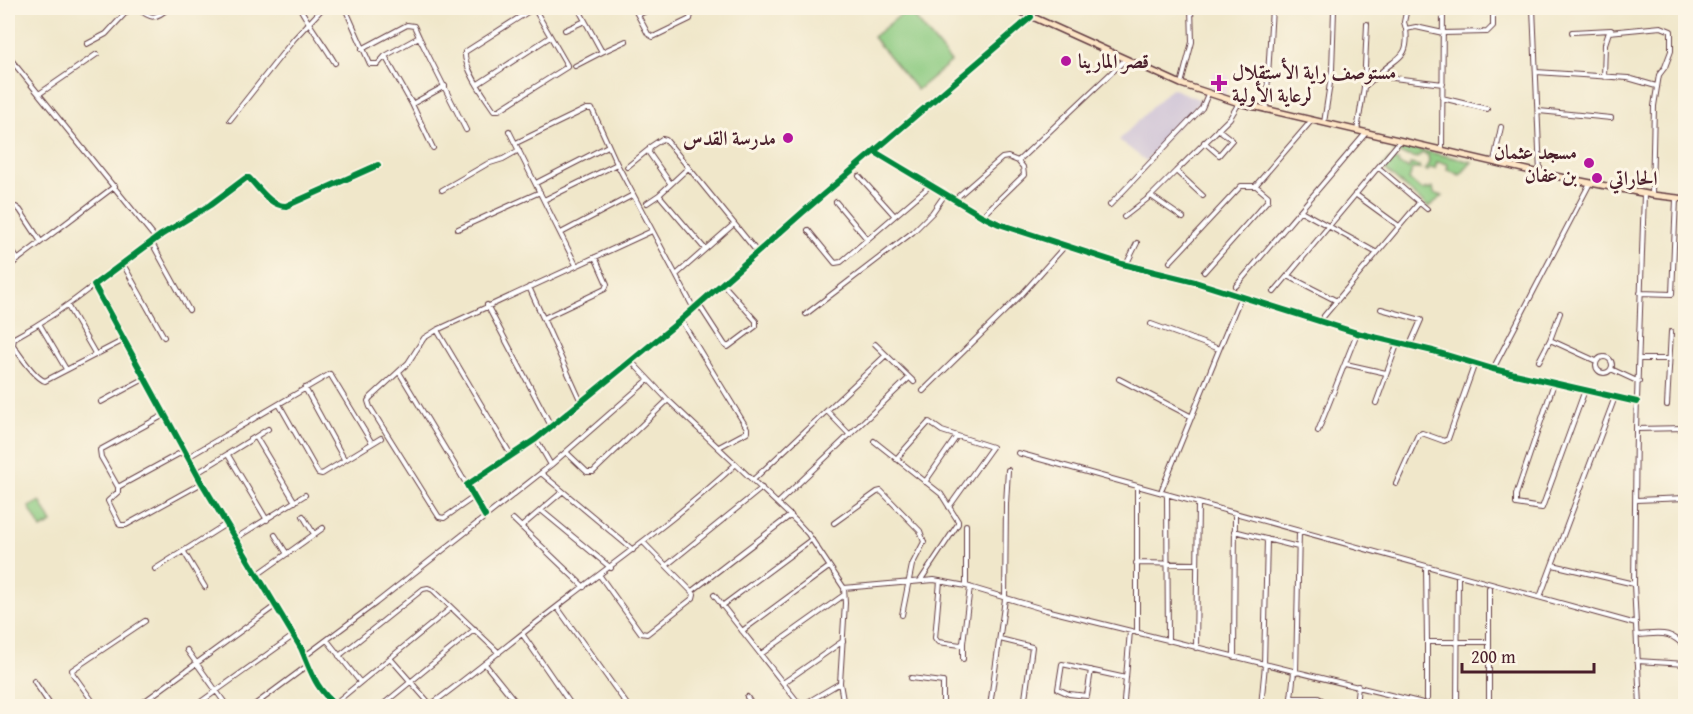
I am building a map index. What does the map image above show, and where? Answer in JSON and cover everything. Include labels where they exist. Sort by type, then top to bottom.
[{"type":"main road","points":[[1013,8],[1180,84],[1239,103],[1540,173],[1686,200]]},
{"type":"street","points":[[8,12],[13,8]]},
{"type":"street","points":[[87,44],[103,37],[130,8]]},
{"type":"street","points":[[137,8],[146,16],[152,17],[169,8]]},
{"type":"street","points":[[300,8],[308,25],[322,39],[335,63]]},
{"type":"street","points":[[230,120],[294,39],[323,8]]},
{"type":"street","points":[[345,8],[370,64],[378,64],[385,57],[419,37]]},
{"type":"street","points":[[534,8],[567,68],[499,110],[494,110],[467,66],[465,52],[534,8]]},
{"type":"street","points":[[578,8],[602,52]]},
{"type":"street","points":[[634,8],[648,34],[653,37],[690,19],[692,9],[698,8]]},
{"type":"street","points":[[638,15],[652,8]]},
{"type":"street","points":[[467,485],[536,439],[699,305],[803,212],[1033,17],[1035,8]]},
{"type":"street","points":[[1180,84],[1192,42],[1191,8]]},
{"type":"street","points":[[1266,110],[1272,8]]},
{"type":"street","points":[[1364,87],[1405,52],[1408,44],[1404,22],[1407,8]]},
{"type":"street","points":[[1442,149],[1443,8]]},
{"type":"street","points":[[1406,29],[1431,28],[1443,33],[1490,31],[1493,26],[1493,8]]},
{"type":"street","points":[[1533,8],[1540,173]]},
{"type":"street","points":[[1324,123],[1332,70],[1334,10]]},
{"type":"street","points":[[565,30],[585,21]]},
{"type":"street","points":[[1357,130],[1364,87],[1367,24]]},
{"type":"street","points":[[362,49],[407,25],[414,26],[466,130]]},
{"type":"street","points":[[1572,32],[1661,27],[1671,31],[1671,51],[1656,86],[1652,195]]},
{"type":"street","points":[[1604,77],[1606,41],[1608,32],[1612,30]]},
{"type":"street","points":[[478,84],[550,37]]},
{"type":"street","points":[[575,66],[626,41]]},
{"type":"street","points":[[39,94],[97,54]]},
{"type":"street","points":[[8,56],[156,239]]},
{"type":"street","points":[[385,57],[412,104],[433,148]]},
{"type":"street","points":[[1018,161],[1126,58]]},
{"type":"street","points":[[1365,71],[1378,75],[1443,84]]},
{"type":"street","points":[[1536,72],[1628,78],[1656,86]]},
{"type":"street","points":[[412,104],[445,86]]},
{"type":"street","points":[[1110,205],[1202,108],[1208,94]]},
{"type":"street","points":[[1442,98],[1487,109]]},
{"type":"street","points":[[1124,217],[1151,196],[1230,118],[1239,103]]},
{"type":"street","points":[[516,143],[590,108],[694,309]]},
{"type":"street","points":[[1539,111],[1611,118]]},
{"type":"street","points":[[1256,186],[1312,120]]},
{"type":"street","points":[[1494,161],[1501,127]]},
{"type":"street","points":[[1204,142],[1220,154],[1232,140],[1218,129]]},
{"type":"street","points":[[509,131],[576,265]]},
{"type":"street","points":[[1236,286],[1366,133]]},
{"type":"street","points":[[627,167],[659,140],[666,140],[758,254]]},
{"type":"street","points":[[1274,292],[1355,194],[1380,168],[1401,140]]},
{"type":"street","points":[[536,183],[608,146]]},
{"type":"street","points":[[442,190],[519,150]]},
{"type":"street","points":[[649,150],[670,183]]},
{"type":"street","points":[[875,152],[982,216],[1065,246],[1126,265],[1178,277],[1357,333],[1410,345],[1493,369],[1637,402]]},
{"type":"street","points":[[955,199],[998,160],[1008,158],[1018,161],[1023,167],[1024,175],[982,216]]},
{"type":"street","points":[[544,200],[617,164]]},
{"type":"street","points":[[124,340],[66,369],[51,380],[43,381],[24,362],[14,345],[14,338],[40,325],[51,314],[67,305],[156,239],[246,178],[252,180],[273,203],[286,206],[378,165]]},
{"type":"street","points":[[647,202],[659,195],[688,168]]},
{"type":"street","points":[[1380,168],[1427,209]]},
{"type":"street","points":[[1176,171],[1203,196]]},
{"type":"street","points":[[859,176],[894,215]]},
{"type":"street","points":[[1493,369],[1590,182]]},
{"type":"street","points":[[808,230],[835,263],[838,263],[932,184]]},
{"type":"street","points":[[1170,262],[1242,185],[1256,186],[1268,196],[1268,200],[1203,272]]},
{"type":"street","points":[[8,267],[115,186]]},
{"type":"street","points":[[458,229],[540,192]]},
{"type":"street","points":[[806,314],[913,232],[932,213],[946,193]]},
{"type":"street","points":[[1355,194],[1400,226]]},
{"type":"street","points":[[1640,706],[1634,585],[1636,429],[1644,194]]},
{"type":"street","points":[[561,233],[633,195]]},
{"type":"street","points":[[659,195],[705,249]]},
{"type":"street","points":[[1151,196],[1183,218]]},
{"type":"street","points":[[1640,293],[1672,294],[1676,199]]},
{"type":"street","points":[[836,202],[867,239]]},
{"type":"street","points":[[1324,316],[1419,203]]},
{"type":"street","points":[[8,210],[16,207],[20,210],[41,242]]},
{"type":"street","points":[[1301,211],[1377,253]]},
{"type":"street","points":[[676,275],[734,224]]},
{"type":"street","points":[[474,497],[446,517],[439,517],[370,407],[368,401],[370,398],[408,363],[424,338],[437,330],[652,231]]},
{"type":"street","points":[[152,243],[189,310]]},
{"type":"street","points":[[1126,265],[1137,243]]},
{"type":"street","points":[[8,244],[18,260]]},
{"type":"street","points":[[923,391],[1022,294],[1065,246]]},
{"type":"street","points":[[544,318],[606,289],[607,284],[595,257]]},
{"type":"street","points":[[123,264],[164,337]]},
{"type":"street","points":[[1288,276],[1337,301]]},
{"type":"street","points":[[699,305],[724,345],[728,347],[756,326],[756,321],[722,283]]},
{"type":"street","points":[[94,285],[202,483],[305,656],[307,666],[318,688],[336,705],[360,682],[451,608]]},
{"type":"street","points":[[529,287],[581,402]]},
{"type":"street","points":[[1162,489],[1241,296]]},
{"type":"street","points":[[67,305],[96,355]]},
{"type":"street","points":[[488,305],[551,426]]},
{"type":"street","points":[[1381,309],[1420,318],[1421,323],[1410,345]]},
{"type":"street","points":[[1539,361],[1560,313]]},
{"type":"street","points":[[681,320],[747,428],[747,432],[719,447]]},
{"type":"street","points":[[1151,324],[1219,349]]},
{"type":"street","points":[[40,325],[66,369]]},
{"type":"street","points":[[437,330],[511,455]]},
{"type":"street","points":[[1667,405],[1671,332]]},
{"type":"street","points":[[1318,431],[1357,333]]},
{"type":"street","points":[[1550,340],[1596,361]]},
{"type":"street","points":[[1376,403],[1398,342]]},
{"type":"street","points":[[778,503],[911,380],[875,344]]},
{"type":"street","points":[[753,480],[886,355]]},
{"type":"street","points":[[1596,361],[1602,357],[1609,358],[1612,364],[1611,369]]},
{"type":"street","points":[[1639,359],[1670,359]]},
{"type":"street","points":[[631,361],[668,400],[790,515],[812,539],[844,588],[840,683],[844,706]]},
{"type":"street","points":[[1596,361],[1595,366],[1599,372],[1605,373],[1611,369]]},
{"type":"street","points":[[1396,484],[1418,435],[1422,433],[1444,441],[1448,439],[1475,363]]},
{"type":"street","points":[[1346,364],[1386,373]]},
{"type":"street","points":[[1611,369],[1639,382]]},
{"type":"street","points":[[399,372],[485,516]]},
{"type":"street","points":[[188,458],[330,374],[372,443]]},
{"type":"street","points":[[101,402],[144,379]]},
{"type":"street","points":[[1119,379],[1192,417]]},
{"type":"street","points":[[305,656],[551,465],[648,380]]},
{"type":"street","points":[[1554,383],[1516,495],[1516,504],[1542,508],[1585,390]]},
{"type":"street","points":[[305,388],[344,459]]},
{"type":"street","points":[[1540,597],[1615,397]]},
{"type":"street","points":[[566,452],[587,472],[593,472],[668,400]]},
{"type":"street","points":[[279,404],[318,474],[322,474],[381,438]]},
{"type":"street","points":[[827,411],[850,435]]},
{"type":"street","points":[[164,415],[100,450],[101,457],[118,487],[118,492],[108,501],[120,525],[124,526],[202,483]]},
{"type":"street","points":[[896,459],[927,423],[942,431],[992,447],[949,507]]},
{"type":"street","points":[[1636,429],[1686,428]]},
{"type":"street","points":[[198,473],[268,429]]},
{"type":"street","points":[[925,482],[957,436]]},
{"type":"street","points":[[256,437],[295,502]]},
{"type":"street","points":[[536,439],[551,465]]},
{"type":"street","points":[[874,441],[941,494],[958,524],[920,581]]},
{"type":"street","points":[[118,487],[184,451]]},
{"type":"street","points":[[1018,453],[1636,624]]},
{"type":"street","points":[[228,455],[267,520]]},
{"type":"street","points":[[390,658],[430,706],[557,607],[644,543],[736,464]]},
{"type":"street","points":[[990,706],[1005,598],[1008,470]]},
{"type":"street","points":[[541,473],[633,550]]},
{"type":"street","points":[[1137,487],[1137,633]]},
{"type":"street","points":[[667,565],[762,488]]},
{"type":"street","points":[[521,527],[562,492]]},
{"type":"street","points":[[834,523],[877,492],[885,493],[920,531],[924,542],[912,565],[903,615]]},
{"type":"street","points":[[236,538],[305,495]]},
{"type":"street","points":[[1167,496],[1168,641]]},
{"type":"street","points":[[1636,500],[1686,498]]},
{"type":"street","points":[[1196,648],[1198,504]]},
{"type":"street","points":[[542,511],[611,568]]},
{"type":"street","points":[[1233,657],[1235,514]]},
{"type":"street","points":[[692,591],[790,515]]},
{"type":"street","points":[[303,516],[314,534]]},
{"type":"street","points":[[513,519],[584,587]]},
{"type":"street","points":[[154,569],[226,524]]},
{"type":"street","points":[[963,659],[968,587],[966,525]]},
{"type":"street","points":[[257,575],[323,528]]},
{"type":"street","points":[[1234,531],[1298,547]]},
{"type":"street","points":[[1290,706],[1295,673],[1299,531]]},
{"type":"street","points":[[275,535],[287,554]]},
{"type":"street","points":[[722,606],[812,539]]},
{"type":"street","points":[[1261,706],[1267,539]]},
{"type":"street","points":[[600,576],[644,634],[693,598],[692,591],[644,543]]},
{"type":"street","points":[[184,552],[205,587]]},
{"type":"street","points":[[1136,563],[1196,564]]},
{"type":"street","points":[[1553,565],[1634,585]]},
{"type":"street","points":[[1426,566],[1427,699]]},
{"type":"street","points":[[742,631],[830,567]]},
{"type":"street","points":[[1457,706],[1458,575]]},
{"type":"street","points":[[844,588],[908,581],[940,581],[1168,641],[1427,706],[1435,706]]},
{"type":"street","points":[[940,581],[935,640],[961,645],[963,643]]},
{"type":"street","points":[[339,656],[425,588],[430,588],[499,653]]},
{"type":"street","points":[[1489,588],[1489,706]]},
{"type":"street","points":[[714,595],[801,706],[810,704],[840,683]]},
{"type":"street","points":[[761,654],[845,595]]},
{"type":"street","points":[[138,706],[275,606]]},
{"type":"street","points":[[557,607],[628,706]]},
{"type":"street","points":[[96,706],[72,670],[145,621]]},
{"type":"street","points":[[381,706],[475,629]]},
{"type":"street","points":[[1124,701],[1130,631]]},
{"type":"street","points":[[1636,635],[1665,633],[1676,637],[1686,648]]},
{"type":"street","points":[[523,635],[572,706]]},
{"type":"street","points":[[195,706],[293,636]]},
{"type":"street","points":[[1000,639],[1032,647],[1024,706]]},
{"type":"street","points":[[327,640],[360,682]]},
{"type":"street","points":[[783,683],[843,641]]},
{"type":"street","points":[[1427,642],[1489,642]]},
{"type":"street","points":[[187,650],[227,706]]},
{"type":"street","points":[[1637,661],[1686,664]]},
{"type":"street","points":[[485,664],[519,706]]},
{"type":"street","points":[[1091,670],[1087,696],[1069,694],[1058,689],[1062,664],[1091,670],[1126,678]]},
{"type":"street","points":[[253,706],[307,666]]},
{"type":"street","points":[[911,678],[943,682],[943,706]]},
{"type":"street","points":[[34,681],[51,706]]},
{"type":"street","points":[[1356,706],[1358,687]]},
{"type":"street","points":[[747,697],[753,706]]},
{"type":"street","points":[[1291,698],[1318,698],[1322,700],[1323,706]]},
{"type":"street","points":[[261,701],[264,706]]},
{"type":"shaded area","name":"مستوصف راية الأستقلال لرعاية الأولية","points":[[1214,72],[1230,77],[1225,95],[1208,90]]},
{"type":"shaded area","points":[[1171,88],[1201,100],[1146,161],[1119,140]]},
{"type":"green space","points":[[908,9],[951,62],[917,90],[873,37]]},
{"type":"green space","points":[[1399,145],[1472,162],[1460,175],[1447,169],[1448,164],[1437,162],[1435,169],[1429,168],[1428,171],[1425,170],[1429,162],[1428,155],[1422,153],[1417,158],[1393,152]]},
{"type":"green space","points":[[1389,159],[1398,161],[1399,165],[1409,168],[1410,164],[1419,166],[1420,169],[1412,169],[1409,180],[1423,190],[1433,187],[1434,193],[1443,196],[1428,207],[1382,167]]},
{"type":"green space","points":[[40,501],[52,523],[41,529],[29,507]]},
{"type":"cycle path","points":[[485,516],[467,485],[536,439],[681,320],[803,212],[1031,17]]},
{"type":"cycle path","points":[[875,152],[999,224],[1122,264],[1195,282],[1357,333],[1433,351],[1493,369],[1637,402]]},
{"type":"cycle path","points":[[337,706],[315,680],[301,648],[202,483],[94,285],[161,235],[210,205],[246,178],[249,178],[270,200],[286,206],[378,165]]},
{"type":"place","name":"قصر المارينا","points":[[1066,61]]},
{"type":"place","name":"مستوصف راية الأستقلال لرعاية الأولية","points":[[1219,83]]},
{"type":"place","name":"مدرسة القدس","points":[[788,138]]},
{"type":"place","name":"مسجد عثمان بن عفان","points":[[1589,163]]},
{"type":"place","name":"الحاراتي","points":[[1597,178]]}]
